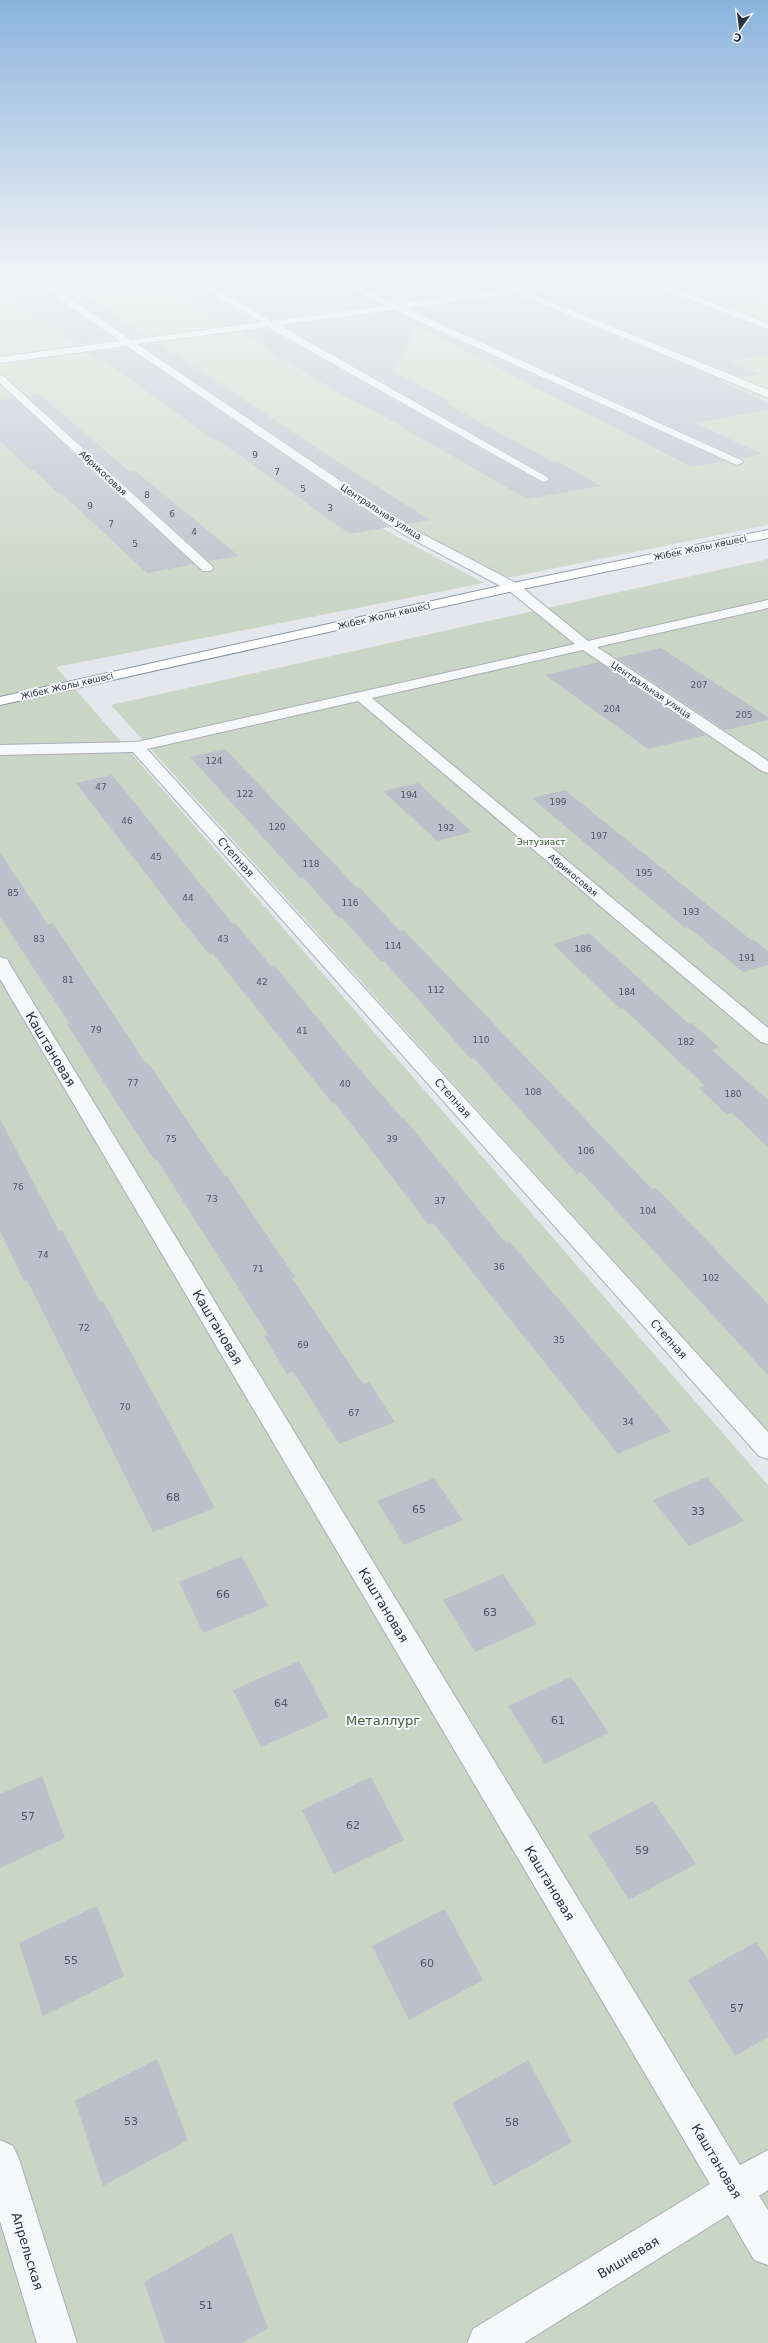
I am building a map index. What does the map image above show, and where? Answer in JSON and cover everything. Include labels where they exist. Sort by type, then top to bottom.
[{"type":"highway","name":"Жібек Жолы көшесі","points":[[0,701],[513,587],[768,534]]},
{"type":"street","name":"Абрикосовая","points":[[11,388],[207,568]]},
{"type":"street","name":"Центральная улица","points":[[197,388],[405,530],[513,587],[586,646],[768,768]]},
{"type":"street","points":[[383,388],[543,479]]},
{"type":"street","points":[[574,388],[737,462]]},
{"type":"street","points":[[754,388],[768,394]]},
{"type":"street","points":[[0,750],[137,747],[768,604]]},
{"type":"street","name":"Абрикосовая","points":[[360,696],[768,1038]]},
{"type":"street","name":"Степная","points":[[137,747],[768,1449]]},
{"type":"street","name":"Каштановая","points":[[0,963],[768,2246]]},
{"type":"street","name":"Апрельская","points":[[0,2159],[57,2343]]},
{"type":"street","name":"Вишневая","points":[[487,2343],[735,2191],[768,2169]]},
{"type":"green space","name":"Металлург","points":[[0,388],[164,388],[316,493],[484,583],[56,667],[768,1485],[768,2343],[0,2343]]},
{"type":"green space","points":[[180,388],[768,388],[768,525],[492,581],[360,510]]},
{"type":"green space","name":"Энтузиаст","points":[[768,559],[768,1431],[111,705]]},
{"type":"building","points":[[143,388],[186,388],[390,527],[350,534],[218,440],[214,440]]},
{"type":"building","points":[[205,388],[227,388],[332,458],[430,520],[407,524]]},
{"type":"building","points":[[331,388],[374,388],[542,483],[548,482],[550,479],[548,476],[394,388],[425,388],[450,402],[445,403],[553,462],[557,461],[601,486],[527,499],[378,413]]},
{"type":"building","points":[[537,388],[564,388],[725,461],[692,467]]},
{"type":"building","points":[[586,388],[736,388],[768,403],[768,410],[695,423],[762,454],[741,458]]},
{"type":"building","points":[[39,394],[130,472],[135,471],[239,556],[209,561],[27,396]]},
{"type":"building","points":[[14,398],[194,564],[147,573],[60,492],[58,493],[34,470],[31,471],[0,441],[0,400]]},
{"type":"building","points":[[661,648],[768,717],[768,720],[725,730],[617,658]]},
{"type":"building","points":[[599,662],[706,735],[648,749],[545,675]]},
{"type":"building","points":[[225,749],[358,889],[360,888],[400,931],[403,930],[652,1189],[656,1188],[768,1304],[768,1375],[581,1172],[577,1174],[474,1058],[471,1059],[384,961],[382,962],[342,918],[339,918],[303,877],[300,878],[190,757]]},
{"type":"building","points":[[112,775],[233,924],[235,923],[271,966],[274,965],[355,1064],[402,1118],[403,1117],[506,1243],[510,1242],[671,1431],[618,1454],[433,1223],[429,1225],[335,1103],[333,1104],[213,954],[210,955],[176,913],[76,783]]},
{"type":"building","points":[[418,783],[472,832],[437,841],[383,791]]},
{"type":"building","points":[[565,790],[751,940],[754,940],[768,951],[768,965],[743,972],[688,927],[685,928],[532,798]]},
{"type":"building","points":[[0,853],[48,925],[53,923],[146,1064],[148,1063],[225,1176],[227,1176],[295,1277],[292,1278],[363,1384],[369,1382],[395,1422],[339,1444],[293,1371],[287,1374],[264,1336],[268,1335],[157,1160],[155,1161],[117,1103],[67,1024],[70,1024],[0,917]]},
{"type":"building","points":[[589,933],[689,1024],[692,1023],[719,1047],[712,1050],[768,1100],[768,1147],[732,1113],[727,1115],[699,1088],[705,1086],[623,1008],[620,1009],[553,944]]},
{"type":"building","points":[[0,1119],[59,1231],[62,1230],[100,1302],[103,1301],[215,1508],[153,1532],[27,1280],[24,1281],[0,1231]]},
{"type":"building","points":[[707,1477],[744,1521],[689,1546],[653,1500]]},
{"type":"building","points":[[434,1478],[463,1520],[404,1545],[377,1501]]},
{"type":"building","points":[[242,1556],[268,1606],[203,1633],[179,1582]]},
{"type":"building","points":[[503,1574],[537,1624],[475,1652],[443,1600]]},
{"type":"building","points":[[299,1661],[329,1717],[261,1747],[233,1690]]},
{"type":"building","points":[[571,1677],[609,1733],[545,1764],[508,1706]]},
{"type":"building","points":[[42,1776],[65,1838],[0,1868],[0,1794]]},
{"type":"building","points":[[371,1777],[404,1840],[334,1874],[302,1810]]},
{"type":"building","points":[[653,1801],[696,1864],[629,1900],[588,1835]]},
{"type":"building","points":[[97,1906],[124,1976],[43,2016],[19,1943]]},
{"type":"building","points":[[445,1909],[483,1980],[409,2020],[372,1946]]},
{"type":"building","points":[[756,1942],[768,1959],[768,2037],[735,2056],[688,1980]]},
{"type":"building","points":[[157,2059],[188,2140],[103,2186],[75,2101]]},
{"type":"building","points":[[528,2060],[572,2142],[494,2186],[452,2103]]},
{"type":"building","points":[[232,2233],[268,2328],[242,2343],[165,2343],[144,2282]]}]
